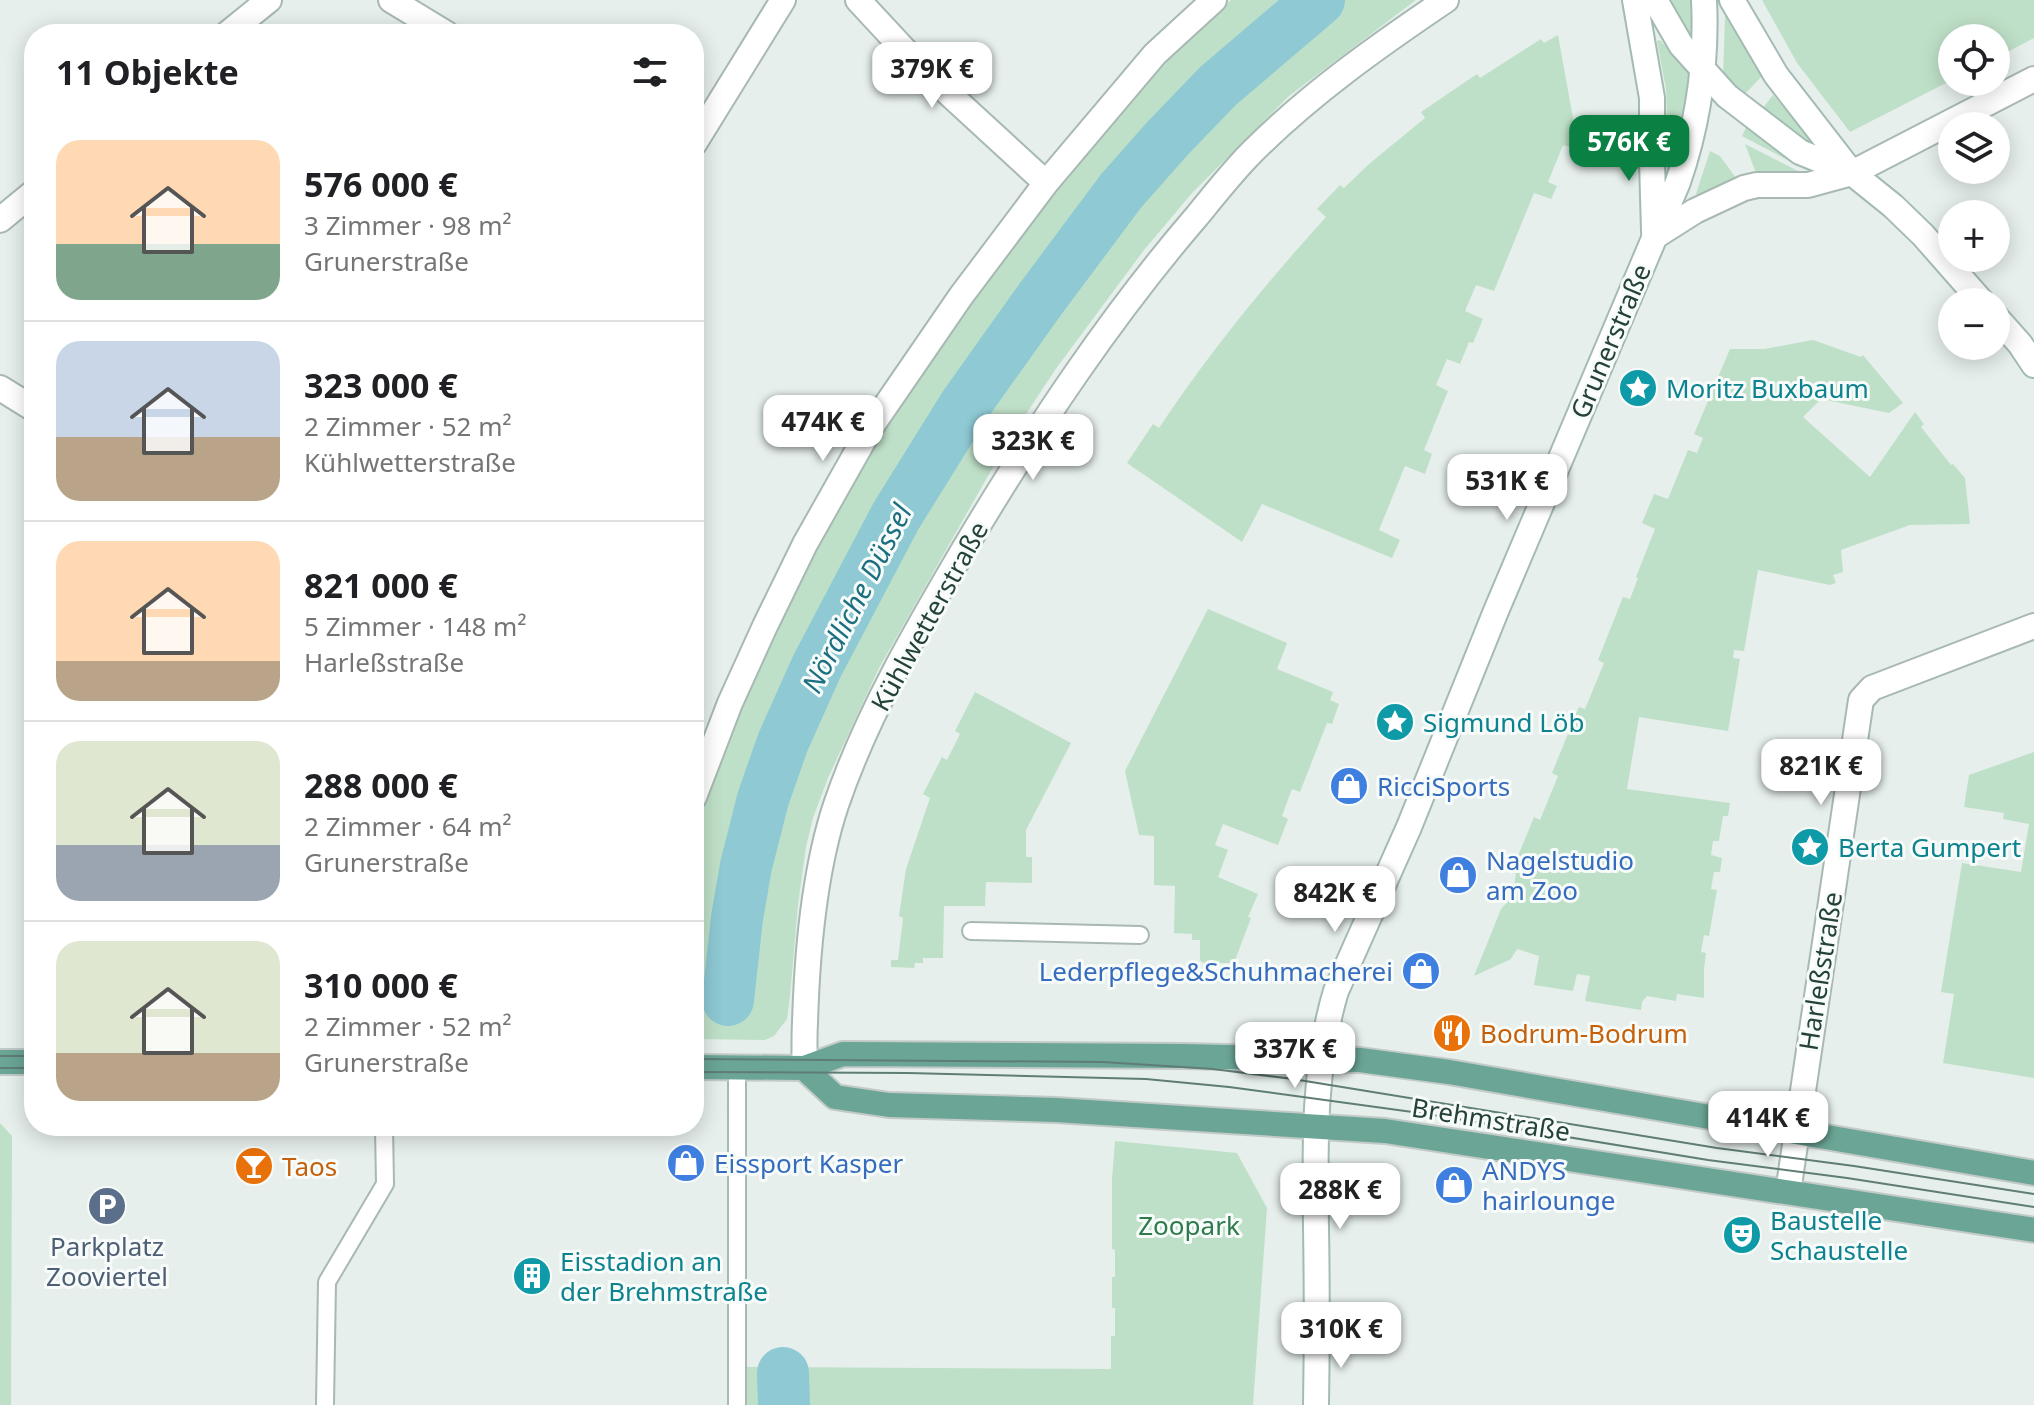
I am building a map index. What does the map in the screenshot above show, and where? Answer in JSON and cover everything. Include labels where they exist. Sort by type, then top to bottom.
[{"type":"main road","name":"Brehmstraße","points":[[704,1067],[804,1068],[843,1054],[1360,1060],[1664,1107],[1795,1133],[2034,1173]]},
{"type":"main road","points":[[0,1062],[24,1062]]},
{"type":"main road","name":"Brehmstraße","points":[[804,1068],[835,1097],[889,1105],[1070,1110],[1385,1131],[2034,1230]]},
{"type":"street","points":[[239,24],[269,0]]},
{"type":"street","points":[[391,0],[431,24]]},
{"type":"street","points":[[704,128],[783,0]]},
{"type":"street","points":[[858,0],[923,70],[1046,183]]},
{"type":"street","points":[[704,770],[765,626],[805,544],[871,427],[961,296],[1046,183],[1155,54],[1214,0]]},
{"type":"street","name":"Kühlwetterstraße","points":[[804,1068],[811,937],[817,892],[836,805],[892,675],[975,530],[1109,326],[1159,260],[1252,153],[1322,89],[1446,0]]},
{"type":"street","name":"Grunerstraße","points":[[1635,0],[1652,98],[1654,237]]},
{"type":"street","points":[[1655,0],[1681,45],[1727,96],[1800,152],[1852,173]]},
{"type":"street","name":"Grunerstraße","points":[[1316,1405],[1316,1126],[1331,1009],[1678,182],[1693,134],[1703,71],[1704,0]]},
{"type":"street","points":[[1732,0],[1776,75],[1852,173],[1913,225],[1969,288]]},
{"type":"street","points":[[1654,237],[1695,211],[1744,188],[1808,185],[1852,173],[2034,79]]},
{"type":"street","points":[[0,220],[24,200]]},
{"type":"street","points":[[2010,333],[2034,365]]},
{"type":"street","points":[[0,388],[24,403]]},
{"type":"street","name":"Harleßstraße","points":[[1788,1192],[1861,700],[1872,688],[2034,626]]},
{"type":"lane","points":[[971,931],[1140,935]]},
{"type":"lane","points":[[737,1068],[737,1405]]},
{"type":"lane","points":[[325,1405],[327,1282],[385,1184],[384,1136]]},
{"type":"green space","points":[[1231,0],[1416,0],[1289,96],[1193,192],[1144,250],[1055,370],[1005,446],[879,668],[828,778],[806,847],[787,1019],[774,1036],[765,1040],[704,1039],[704,802],[738,708],[805,567],[896,412],[1052,189],[1113,114],[1191,34]]},
{"type":"green space","points":[[1669,0],[1692,0],[1693,36],[1690,35]]},
{"type":"green space","points":[[1762,0],[2034,0],[2034,38],[2010,51],[2010,24],[1938,24],[1938,87],[1850,132],[1797,63]]},
{"type":"green space","points":[[1727,15],[1762,76],[1744,95],[1723,77]]},
{"type":"green space","points":[[1558,35],[1575,129],[1578,131],[1571,147],[1563,145],[1548,182],[1557,186],[1551,199],[1534,193],[1494,291],[1476,285],[1465,311],[1483,319],[1460,364],[1447,359],[1436,385],[1448,391],[1424,450],[1432,454],[1425,474],[1405,466],[1379,530],[1400,540],[1392,558],[1262,504],[1242,542],[1127,463],[1153,424],[1159,428],[1239,319],[1326,217],[1317,209],[1340,185],[1344,188],[1425,118],[1421,112],[1477,74],[1480,78],[1541,39],[1544,43]]},
{"type":"green space","points":[[1660,40],[1690,74],[1683,124],[1667,121],[1666,89],[1657,41]]},
{"type":"green space","points":[[1773,95],[1810,142],[1806,144],[1762,109]]},
{"type":"green space","points":[[1747,125],[1798,163],[1799,166],[1742,136]]},
{"type":"green space","points":[[1745,144],[1798,171],[1756,173]]},
{"type":"green space","points":[[1710,151],[1720,156],[1736,178],[1698,196],[1696,194]]},
{"type":"green space","points":[[1813,340],[1861,357],[1863,355],[1903,403],[1889,413],[1821,399],[1803,417],[1870,477],[1915,412],[1924,424],[1921,427],[1965,478],[1970,524],[1910,525],[1841,550],[1843,572],[1833,575],[1836,583],[1830,585],[1758,570],[1744,651],[1734,650],[1733,658],[1740,659],[1728,731],[1639,717],[1627,789],[1730,803],[1728,816],[1723,816],[1719,841],[1713,841],[1711,855],[1722,858],[1720,872],[1714,872],[1711,889],[1717,890],[1709,936],[1704,935],[1701,952],[1706,953],[1704,998],[1677,994],[1676,1001],[1647,996],[1641,1010],[1585,1001],[1590,976],[1577,974],[1573,991],[1534,985],[1539,956],[1517,949],[1511,959],[1474,976],[1501,909],[1513,896],[1518,856],[1534,817],[1540,820],[1558,776],[1552,773],[1579,707],[1585,709],[1604,663],[1598,660],[1623,597],[1630,599],[1638,578],[1655,529],[1642,523],[1654,494],[1668,499],[1688,450],[1697,453],[1703,438],[1694,434],[1730,349],[1764,349]]},
{"type":"green space","points":[[1208,609],[1287,643],[1277,669],[1333,692],[1330,700],[1339,704],[1332,724],[1327,723],[1300,792],[1292,789],[1282,816],[1288,819],[1278,845],[1223,824],[1215,845],[1228,850],[1218,877],[1258,894],[1234,963],[1203,963],[1200,960],[1200,940],[1192,940],[1192,934],[1174,933],[1175,886],[1154,885],[1154,836],[1139,835],[1125,771]]},
{"type":"green space","points":[[975,692],[1071,743],[1026,830],[1026,857],[1032,857],[1032,883],[986,882],[985,906],[944,906],[943,958],[923,958],[923,963],[915,963],[914,968],[891,967],[891,960],[898,960],[903,918],[899,916],[906,869],[930,798],[923,794],[942,757],[947,760],[960,734],[955,731]]},
{"type":"green space","points":[[2034,752],[2034,1078],[1943,1063],[1954,994],[1941,992],[1962,863],[2021,872],[2029,824],[2003,819],[2004,813],[1964,807],[1969,775]]},
{"type":"green space","points":[[0,1123],[12,1136],[11,1405],[0,1405]]},
{"type":"green space","name":"Zoopark","points":[[1115,1141],[1237,1153],[1267,1208],[1253,1405],[747,1405],[747,1367],[1111,1369],[1111,1336],[1115,1336],[1115,1308],[1112,1308],[1115,1250],[1112,1249],[1112,1179]]},
{"type":"waterway","name":"Nördliche Düssel","points":[[728,1000],[746,866],[763,799],[783,742],[817,666],[896,516],[965,405],[1121,191],[1218,86],[1319,0]]},
{"type":"waterway","name":"Nördliche Düssel","points":[[783,1373],[784,1405]]},
{"type":"tram line","points":[[0,1056],[24,1056]]},
{"type":"tram line","points":[[704,1059],[1103,1062],[1213,1069],[2034,1194]]},
{"type":"tram line","points":[[0,1068],[24,1068]]},
{"type":"tram line","points":[[704,1072],[1146,1079],[1229,1087],[1427,1114],[1708,1160],[2034,1207]]},
{"type":"place","name":"Moritz Buxbaum","points":[[1638,388]]},
{"type":"place","name":"Sigmund Löb","points":[[1395,722]]},
{"type":"place","name":"RicciSports","points":[[1349,786]]},
{"type":"place","name":"Berta Gumpert","points":[[1810,847]]},
{"type":"place","name":"Nagelstudio am Zoo","points":[[1458,875]]},
{"type":"place","name":"Lederpflege&Schuhmacherei","points":[[1421,971]]},
{"type":"place","name":"Bodrum-Bodrum","points":[[1452,1033]]},
{"type":"place","name":"Eissport Kasper","points":[[686,1163]]},
{"type":"place","name":"Taos","points":[[254,1166]]},
{"type":"place","name":"ANDYS hairlounge","points":[[1454,1185]]},
{"type":"place","name":"Parkplatz Zooviertel","points":[[107,1206]]},
{"type":"place","name":"Baustelle Schaustelle","points":[[1742,1235]]},
{"type":"place","name":"Eisstadion an der Brehmstraße","points":[[532,1276]]}]
